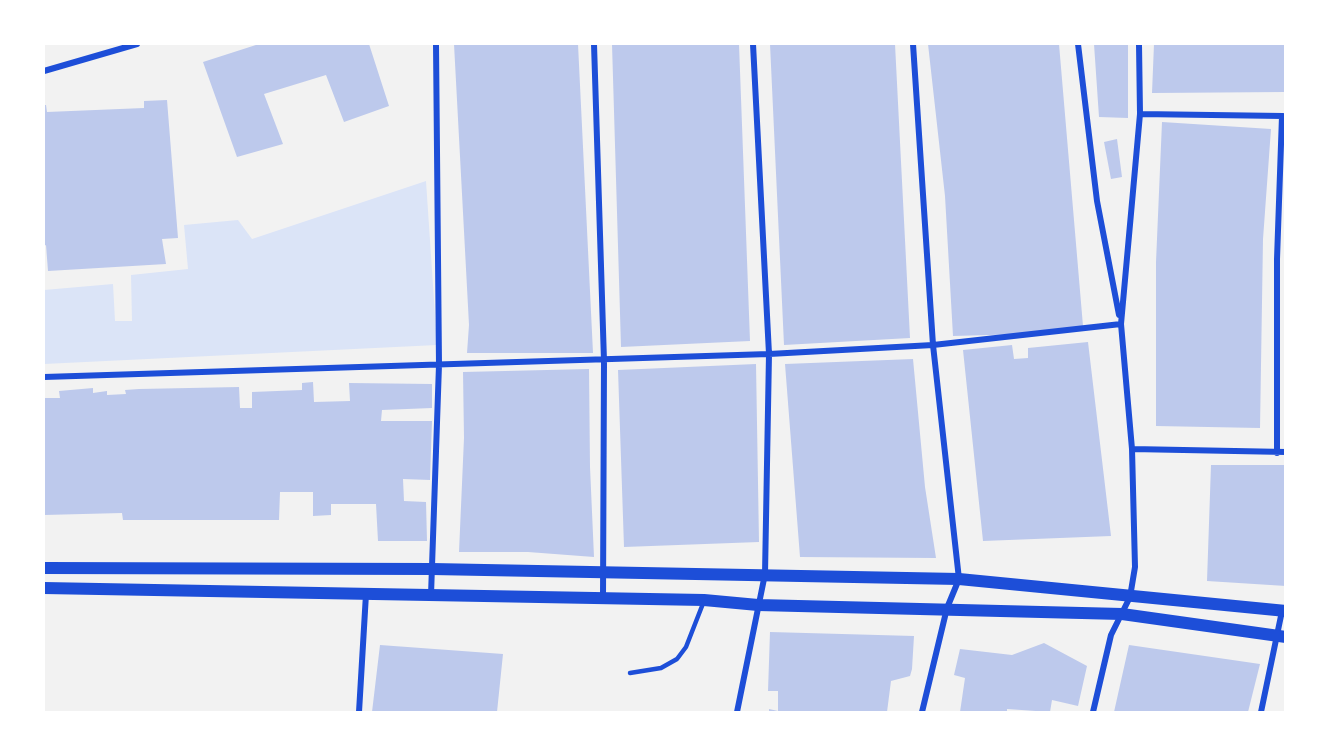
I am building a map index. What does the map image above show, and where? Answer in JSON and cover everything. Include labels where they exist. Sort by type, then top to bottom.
[{"type":"main road","points":[[44,568],[432,569],[959,579],[1284,611]]},
{"type":"main road","points":[[44,588],[704,600],[758,605],[1122,614],[1282,637]]},
{"type":"street","points":[[44,71],[137,44]]},
{"type":"street","points":[[431,595],[440,365],[436,44]]},
{"type":"street","points":[[594,44],[604,361],[603,598]]},
{"type":"street","points":[[737,712],[765,574],[769,354],[753,44]]},
{"type":"street","points":[[913,44],[933,345],[959,579],[947,608],[922,712]]},
{"type":"street","points":[[1078,44],[1097,201],[1121,324],[1132,450],[1135,567],[1130,597],[1111,635],[1093,712]]},
{"type":"street","points":[[1121,324],[1140,114],[1139,44]]},
{"type":"street","points":[[1140,114],[1284,116],[1277,259],[1277,453]]},
{"type":"street","points":[[1277,259],[1286,259]]},
{"type":"street","points":[[44,377],[769,354],[933,345],[1121,324]]},
{"type":"street","points":[[1132,450],[1286,452]]},
{"type":"street","points":[[359,712],[366,594]]},
{"type":"street","points":[[1261,712],[1282,637],[1284,611]]},
{"type":"lane","points":[[630,673],[661,668],[676,659],[686,647],[704,600]]},
{"type":"shaded area","points":[[426,181],[437,345],[44,364],[44,290],[113,284],[115,321],[132,321],[131,275],[188,269],[184,225],[238,220],[252,239]]},
{"type":"building","points":[[259,44],[369,44],[389,106],[344,122],[326,75],[264,94],[283,144],[237,157],[203,62]]},
{"type":"building","points":[[454,44],[578,44],[593,353],[467,353],[469,325]]},
{"type":"building","points":[[612,44],[739,44],[750,341],[621,347]]},
{"type":"building","points":[[770,44],[895,44],[910,338],[784,345]]},
{"type":"building","points":[[928,44],[1059,44],[1083,326],[1025,334],[953,336],[945,196]]},
{"type":"building","points":[[1094,44],[1128,44],[1128,118],[1099,117]]},
{"type":"building","points":[[1154,44],[1284,44],[1285,92],[1152,93]]},
{"type":"building","points":[[167,100],[178,238],[162,239],[166,264],[48,271],[46,245],[44,246],[44,105],[46,105],[47,112],[144,108],[144,101]]},
{"type":"building","points":[[1162,122],[1271,129],[1263,239],[1260,428],[1156,426],[1156,262]]},
{"type":"building","points":[[1117,139],[1122,177],[1111,179],[1104,142]]},
{"type":"building","points":[[1088,342],[1111,536],[983,541],[963,350],[1012,345],[1014,359],[1028,358],[1028,348]]},
{"type":"building","points":[[913,359],[925,487],[936,558],[800,557],[785,364]]},
{"type":"building","points":[[756,364],[759,542],[624,547],[618,370]]},
{"type":"building","points":[[589,369],[594,557],[528,552],[459,552],[464,438],[463,372]]},
{"type":"building","points":[[313,382],[314,402],[350,401],[349,383],[432,384],[432,408],[382,410],[381,421],[432,421],[430,480],[403,479],[404,501],[426,502],[427,541],[378,541],[376,504],[331,504],[331,515],[313,516],[313,492],[280,492],[279,520],[123,520],[122,513],[44,515],[44,398],[60,398],[59,391],[93,388],[93,393],[107,391],[107,395],[126,394],[125,390],[139,389],[239,387],[240,408],[252,408],[252,392],[302,390],[302,383]]},
{"type":"building","points":[[1211,465],[1286,465],[1286,586],[1207,581]]},
{"type":"building","points":[[770,632],[914,636],[910,676],[891,681],[887,712],[769,712],[769,709],[778,711],[778,691],[768,691]]},
{"type":"building","points":[[1044,643],[1087,666],[1078,706],[1052,700],[1050,712],[1007,709],[1007,712],[960,712],[965,678],[954,675],[960,649],[1012,655]]},
{"type":"building","points":[[380,645],[503,654],[497,712],[372,712]]},
{"type":"building","points":[[1129,645],[1260,664],[1248,712],[1114,712]]}]
